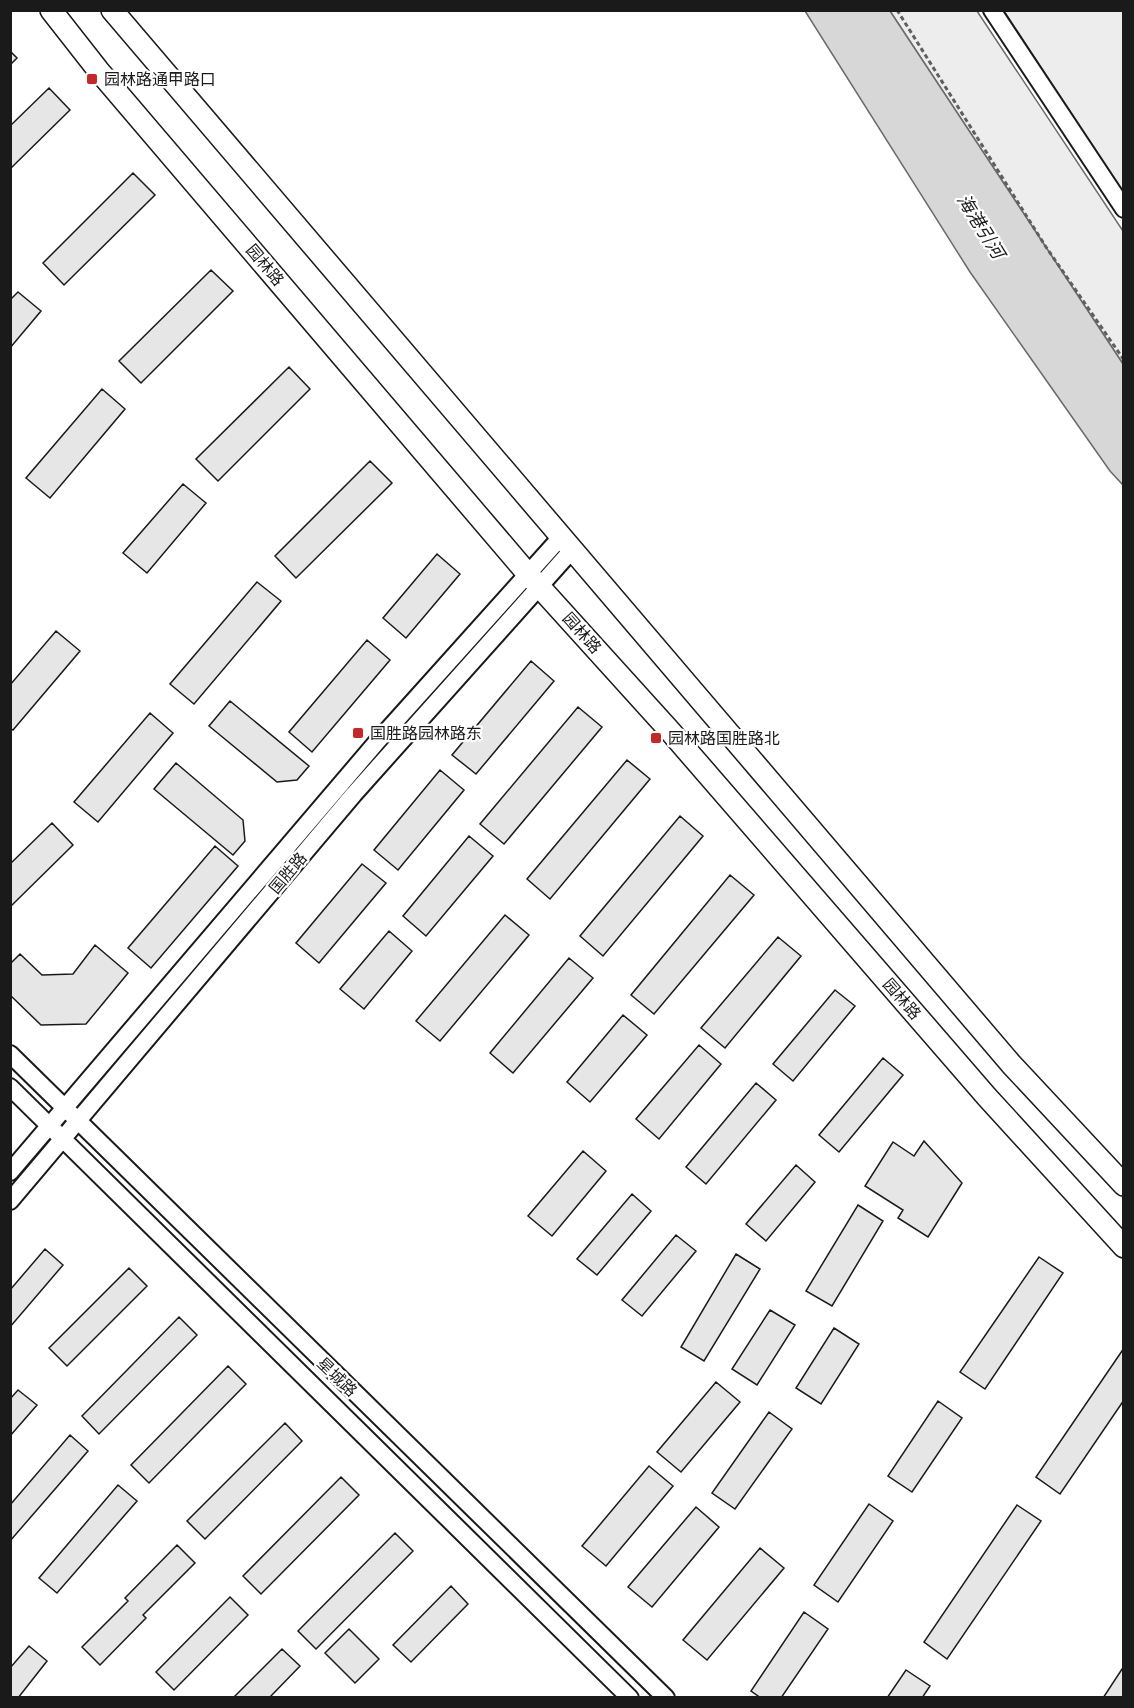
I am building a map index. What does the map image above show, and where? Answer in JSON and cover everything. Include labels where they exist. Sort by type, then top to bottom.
[{"type":"main road","name":"园林路","points":[[51,10],[98,70],[533,580],[670,731],[980,1088],[1124,1247]]},
{"type":"main road","points":[[112,10],[1011,1064],[1124,1185]]},
{"type":"street","points":[[992,10],[1124,209]]},
{"type":"street","name":"国胜路","points":[[10,1172],[375,744],[566,544]]},
{"type":"street","name":"国胜路","points":[[10,1201],[533,580]]},
{"type":"street","name":"星城路","points":[[10,1054],[79,1119],[321,1362],[666,1698]]},
{"type":"street","name":"星城路","points":[[10,1086],[630,1698]]},
{"type":"path","points":[[897,10],[1046,247],[1124,360]]},
{"type":"shaded area","points":[[890,11],[977,11],[1123,231],[1123,364]]},
{"type":"shaded area","points":[[1004,11],[1123,11],[1123,192],[1058,94]]},
{"type":"water","name":"海港引河","points":[[805,11],[890,11],[1123,364],[1123,485],[1110,471],[970,272]]},
{"type":"building","points":[[10,51],[17,58],[10,65]]},
{"type":"building","points":[[49,88],[70,110],[10,169],[10,126]]},
{"type":"building","points":[[133,173],[155,195],[64,285],[43,263]]},
{"type":"building","points":[[211,270],[233,291],[141,383],[119,361]]},
{"type":"building","points":[[18,292],[41,311],[10,348],[10,300]]},
{"type":"building","points":[[289,367],[310,389],[218,481],[196,459]]},
{"type":"building","points":[[102,389],[125,409],[50,498],[26,478]]},
{"type":"building","points":[[370,461],[392,483],[296,578],[275,556]]},
{"type":"building","points":[[183,484],[206,503],[147,573],[123,553]]},
{"type":"building","points":[[437,554],[460,574],[406,638],[383,618]]},
{"type":"building","points":[[257,582],[281,601],[194,704],[170,684]]},
{"type":"building","points":[[56,631],[80,651],[13,730],[10,728],[10,685]]},
{"type":"building","points":[[367,640],[390,660],[312,752],[289,732]]},
{"type":"building","points":[[531,661],[554,681],[476,774],[452,755]]},
{"type":"building","points":[[230,701],[309,766],[297,780],[277,782],[209,726]]},
{"type":"building","points":[[578,707],[602,727],[504,844],[480,824]]},
{"type":"building","points":[[150,713],[173,733],[98,822],[74,802]]},
{"type":"building","points":[[627,760],[650,779],[550,899],[527,879]]},
{"type":"building","points":[[176,763],[243,820],[245,841],[233,855],[154,789]]},
{"type":"building","points":[[440,770],[464,790],[398,870],[374,850]]},
{"type":"building","points":[[680,816],[703,836],[603,956],[580,936]]},
{"type":"building","points":[[52,823],[73,845],[10,907],[10,864]]},
{"type":"building","points":[[469,836],[493,856],[426,936],[403,916]]},
{"type":"building","points":[[215,846],[238,866],[151,968],[128,948]]},
{"type":"building","points":[[362,864],[386,883],[319,963],[296,943]]},
{"type":"building","points":[[730,875],[754,895],[654,1014],[631,995]]},
{"type":"building","points":[[505,915],[529,935],[440,1041],[416,1021]]},
{"type":"building","points":[[389,931],[412,951],[364,1009],[340,989]]},
{"type":"building","points":[[778,937],[801,956],[725,1048],[701,1028]]},
{"type":"building","points":[[95,945],[128,973],[86,1024],[41,1025],[10,995],[10,964],[20,954],[42,975],[73,974]]},
{"type":"building","points":[[569,958],[593,978],[513,1073],[490,1053]]},
{"type":"building","points":[[835,990],[855,1006],[793,1081],[773,1064]]},
{"type":"building","points":[[623,1015],[647,1035],[590,1102],[567,1082]]},
{"type":"building","points":[[699,1045],[721,1064],[659,1139],[636,1119]]},
{"type":"building","points":[[883,1058],[903,1075],[839,1152],[819,1135]]},
{"type":"building","points":[[756,1083],[776,1100],[706,1184],[686,1167]]},
{"type":"building","points":[[924,1141],[962,1183],[928,1237],[898,1218],[903,1210],[865,1186],[893,1142],[914,1156]]},
{"type":"building","points":[[583,1151],[606,1171],[552,1236],[528,1216]]},
{"type":"building","points":[[796,1165],[815,1182],[766,1241],[746,1224]]},
{"type":"building","points":[[632,1194],[651,1211],[597,1275],[577,1259]]},
{"type":"building","points":[[858,1205],[883,1221],[832,1306],[806,1291]]},
{"type":"building","points":[[676,1235],[696,1251],[642,1316],[622,1300]]},
{"type":"building","points":[[45,1249],[63,1265],[10,1327],[10,1290]]},
{"type":"building","points":[[736,1254],[760,1269],[704,1361],[681,1347]]},
{"type":"building","points":[[1039,1257],[1063,1273],[985,1389],[960,1372]]},
{"type":"building","points":[[129,1268],[147,1286],[67,1366],[49,1348]]},
{"type":"building","points":[[770,1310],[795,1325],[757,1385],[732,1369]]},
{"type":"building","points":[[179,1317],[197,1335],[99,1434],[82,1416]]},
{"type":"building","points":[[834,1328],[859,1344],[821,1404],[796,1388]]},
{"type":"building","points":[[1124,1348],[1124,1400],[1060,1494],[1036,1477]]},
{"type":"building","points":[[228,1366],[246,1384],[149,1483],[131,1465]]},
{"type":"building","points":[[716,1382],[740,1402],[681,1472],[657,1452]]},
{"type":"building","points":[[18,1390],[37,1405],[10,1436],[10,1399]]},
{"type":"building","points":[[938,1401],[962,1418],[912,1492],[888,1476]]},
{"type":"building","points":[[769,1412],[792,1429],[735,1509],[712,1493]]},
{"type":"building","points":[[285,1423],[302,1441],[205,1539],[187,1521]]},
{"type":"building","points":[[70,1435],[88,1451],[10,1541],[10,1505]]},
{"type":"building","points":[[649,1466],[673,1486],[606,1566],[582,1546]]},
{"type":"building","points":[[341,1477],[359,1495],[261,1594],[243,1576]]},
{"type":"building","points":[[118,1485],[137,1501],[57,1593],[39,1578]]},
{"type":"building","points":[[869,1504],[893,1521],[838,1602],[814,1585]]},
{"type":"building","points":[[1017,1505],[1041,1521],[947,1659],[924,1642]]},
{"type":"building","points":[[696,1507],[719,1527],[652,1607],[628,1587]]},
{"type":"building","points":[[395,1533],[413,1551],[316,1649],[298,1631]]},
{"type":"building","points":[[177,1545],[195,1563],[143,1615],[146,1618],[100,1665],[82,1647],[128,1601],[125,1598]]},
{"type":"building","points":[[760,1548],[784,1568],[707,1660],[683,1640]]},
{"type":"building","points":[[451,1586],[468,1604],[411,1662],[393,1645]]},
{"type":"building","points":[[230,1597],[248,1615],[174,1690],[156,1672]]},
{"type":"building","points":[[804,1612],[828,1629],[781,1698],[761,1698],[751,1691]]},
{"type":"building","points":[[349,1629],[379,1659],[355,1683],[325,1653]]},
{"type":"building","points":[[29,1646],[47,1661],[18,1698],[10,1698],[10,1668]]},
{"type":"building","points":[[282,1649],[300,1666],[269,1698],[233,1698]]},
{"type":"building","points":[[1124,1666],[1124,1698],[1103,1698]]},
{"type":"building","points":[[906,1670],[930,1686],[922,1698],[887,1698]]},
{"type":"place","name":"园林路通甲路口","points":[[92,79]]},
{"type":"place","name":"国胜路园林路东","points":[[358,733]]},
{"type":"place","name":"园林路国胜路北","points":[[656,738]]}]
